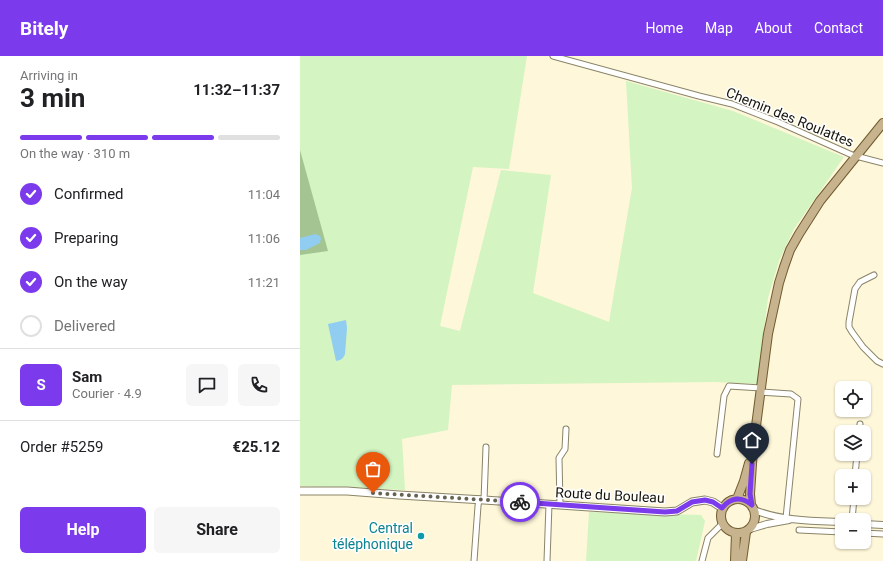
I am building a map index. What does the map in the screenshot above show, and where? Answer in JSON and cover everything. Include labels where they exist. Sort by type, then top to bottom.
[{"type":"main road","points":[[753,507],[747,501],[742,499],[737,498],[731,500],[722,508],[722,524],[726,529],[736,533],[748,530],[753,525],[755,520],[755,515],[750,494],[753,449],[760,390],[773,304],[790,250],[820,201],[883,123]]},
{"type":"main road","points":[[737,498],[744,481],[753,449]]},
{"type":"main road","name":"Route du Bouleau","points":[[300,491],[346,491],[665,512],[677,511],[692,502],[705,500],[713,502],[722,508]]},
{"type":"main road","points":[[742,561],[748,530]]},
{"type":"main road","points":[[735,561],[736,533]]},
{"type":"street","name":"Chemin des Roulattes","points":[[553,56],[732,104],[856,156],[883,163]]},
{"type":"street","points":[[874,275],[860,282],[854,289],[848,322],[849,327],[862,347],[877,361],[883,364]]},
{"type":"street","points":[[717,454],[724,396],[729,386],[792,394],[798,399],[786,518]]},
{"type":"street","points":[[560,505],[559,458],[565,449],[566,429]]},
{"type":"street","points":[[474,561],[482,500],[486,447]]},
{"type":"street","points":[[547,561],[549,504]]},
{"type":"street","points":[[753,507],[766,514],[796,520]]},
{"type":"street","points":[[748,530],[776,522],[796,520],[835,522]]},
{"type":"street","points":[[702,561],[708,538],[722,524]]},
{"type":"street","points":[[871,524],[883,525]]},
{"type":"street","points":[[799,530],[835,532]]},
{"type":"street","points":[[871,533],[883,534]]},
{"type":"green space","points":[[300,56],[527,56],[509,169],[473,167],[440,326],[460,331],[501,170],[551,175],[533,293],[609,322],[632,188],[626,81],[733,111],[844,157],[794,229],[779,261],[768,298],[757,384],[715,382],[452,385],[448,430],[402,439],[405,490],[300,486]]},
{"type":"green space","points":[[300,150],[328,251],[300,255]]},
{"type":"green space","points":[[589,512],[701,515],[705,521],[696,561],[586,561]]},
{"type":"water","points":[[315,234],[320,236],[320,243],[306,250],[300,250],[300,238]]},
{"type":"water","points":[[346,320],[347,328],[345,354],[342,359],[336,361],[328,324]]},
{"type":"way so far","points":[[373,493],[520,502]]},
{"type":"place","name":"Central téléphonique","points":[[421,536]]},
{"type":"route","points":[[520,502],[665,512],[677,511],[692,502],[705,500],[713,502],[722,508],[726,503],[737,498],[747,501],[752,505],[750,494],[752,464]]}]
